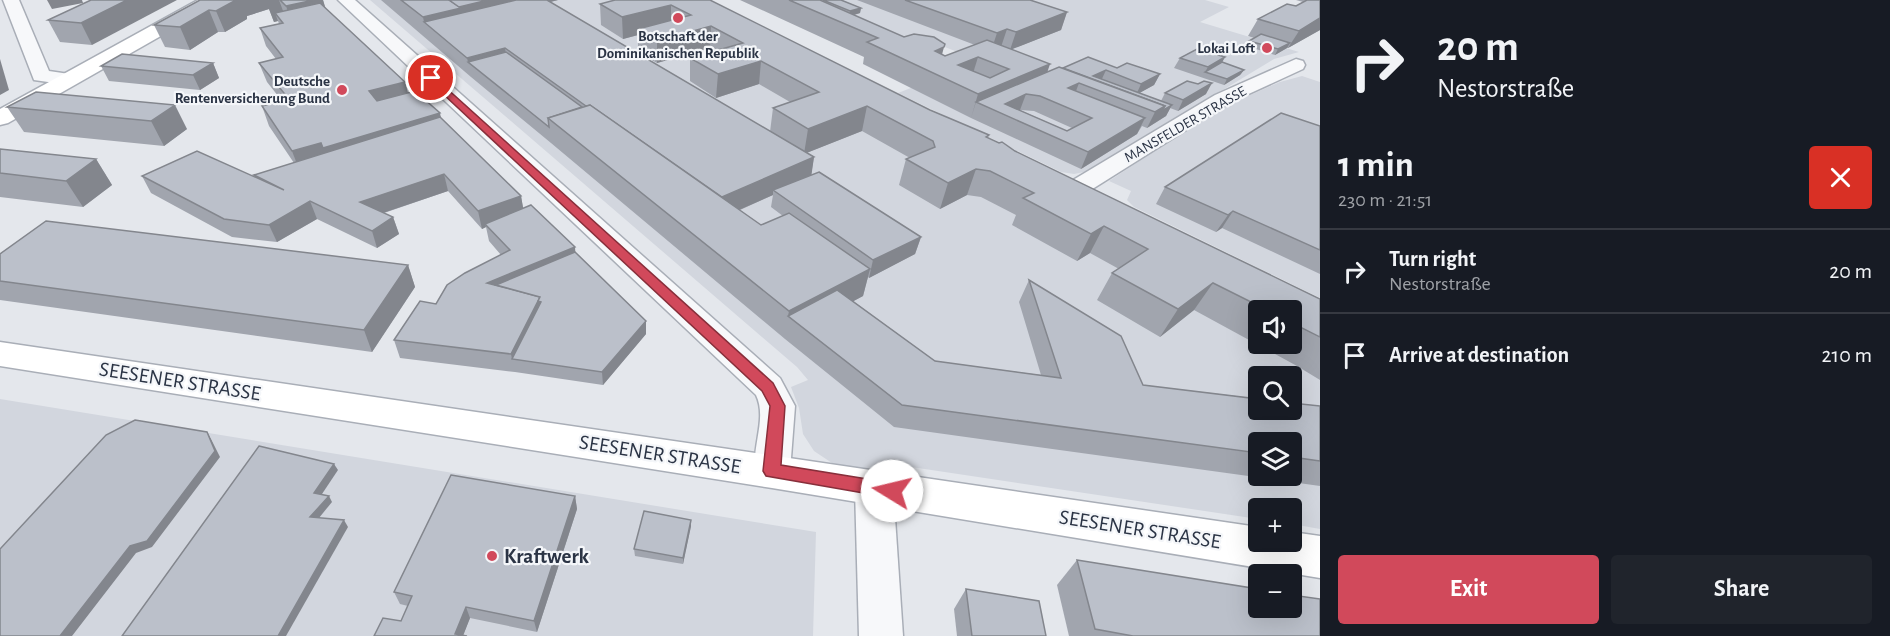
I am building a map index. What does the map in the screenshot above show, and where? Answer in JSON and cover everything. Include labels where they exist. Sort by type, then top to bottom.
[{"type":"street","points":[[11,0],[41,75],[69,79]]},
{"type":"street","points":[[0,118],[211,0]]},
{"type":"street","points":[[346,0],[768,387],[778,406],[772,471]]},
{"type":"street","name":"MANSFELDER STRASSE","points":[[1104,201],[1067,183],[1222,99],[1296,65]]},
{"type":"street","name":"SEESENER STRASSE","points":[[0,354],[1320,557]]},
{"type":"street","points":[[874,488],[881,636]]},
{"type":"shaded area","points":[[370,0],[686,0],[1280,300],[1248,300],[1248,354],[1302,354],[1302,311],[1320,320],[1320,529],[1302,526],[1302,498],[1248,498],[1248,518],[898,465],[897,474],[890,476],[845,468],[832,463],[814,451],[803,434],[799,408],[791,387],[808,380],[797,367]]},
{"type":"shaded area","points":[[814,0],[1205,0],[1229,7],[1200,22],[1299,52],[1274,59],[1089,171],[1074,174],[1061,172],[898,93],[980,61],[915,35],[905,39]]},
{"type":"shaded area","points":[[1302,76],[1320,82],[1320,298],[1134,207],[1127,200],[1131,191],[1109,181],[1218,109],[1280,82]]},
{"type":"shaded area","points":[[0,399],[816,532],[813,636],[0,636]]},
{"type":"building","points":[[91,0],[127,0],[81,23],[48,20]]},
{"type":"building","points":[[200,0],[236,0],[216,11],[209,10],[180,27],[154,25]]},
{"type":"building","points":[[280,0],[314,0],[286,6]]},
{"type":"building","points":[[401,0],[449,0],[461,8],[423,17]]},
{"type":"building","points":[[449,0],[488,0],[459,7]]},
{"type":"building","points":[[516,0],[547,0],[814,157],[722,197],[590,105],[586,106],[505,48],[467,58],[424,22]]},
{"type":"building","points":[[615,0],[710,0],[930,110],[989,135],[986,137],[999,143],[1002,142],[1015,151],[1320,299],[1320,337],[1302,328],[1302,300],[1248,300],[1213,283],[1178,309],[1112,273],[1148,249],[1104,226],[1091,234],[1023,198],[1034,193],[990,171],[976,169],[948,183],[906,159],[935,147],[933,141],[867,106],[808,129],[773,108],[819,92],[761,61],[718,74],[690,58],[743,43],[711,26],[657,41],[638,29],[691,15],[671,5],[622,17],[600,4]]},
{"type":"building","points":[[789,0],[820,0],[904,37],[914,34],[934,37],[945,44],[944,47],[935,51],[945,56],[987,40],[1050,64],[978,94],[867,42],[878,38]],"holes":[[[978,57],[1009,69],[990,78],[958,65]]]},
{"type":"building","points":[[823,0],[841,0],[861,8],[850,11]]},
{"type":"building","points":[[905,0],[1030,0],[1067,12],[1016,32],[1007,29],[997,33]]},
{"type":"building","points":[[1307,0],[1320,0],[1320,18],[1299,31],[1258,19],[1287,4],[1296,6]]},
{"type":"building","points":[[320,3],[405,82],[369,91],[377,101],[415,91],[440,113],[323,148],[321,143],[292,151],[262,106],[289,99],[259,63],[283,57],[260,28],[283,23],[275,13]]},
{"type":"building","points":[[1261,34],[1290,43],[1278,49],[1249,41]]},
{"type":"building","points":[[1197,49],[1225,57],[1208,67],[1180,58]]},
{"type":"building","points":[[506,52],[582,107],[548,118],[549,127],[468,62]]},
{"type":"building","points":[[122,54],[213,63],[193,75],[101,66]]},
{"type":"building","points":[[1088,57],[1117,68],[1127,63],[1160,74],[1141,84],[1106,70],[1093,76],[1172,105],[1162,111],[1165,106],[1063,68]]},
{"type":"building","points":[[1222,62],[1244,70],[1227,79],[1205,72]]},
{"type":"building","points":[[1059,67],[1165,106],[1155,112],[1079,83],[1068,88],[1145,118],[1088,152],[976,102]],"holes":[[[1026,94],[1040,96],[1092,118],[1067,131],[1005,104]]]},
{"type":"building","points":[[1187,81],[1198,84],[1204,81],[1212,83],[1183,100],[1165,93]]},
{"type":"building","points":[[36,92],[175,105],[151,121],[7,107]]},
{"type":"building","points":[[590,105],[761,225],[789,213],[870,269],[789,311],[548,118]]},
{"type":"building","points":[[1281,113],[1320,126],[1320,250],[1233,211],[1228,215],[1165,187]]},
{"type":"building","points":[[440,117],[521,196],[478,211],[444,174],[360,202],[393,217],[372,231],[310,201],[269,225],[224,219],[142,176],[197,151],[284,190],[254,175]]},
{"type":"building","points":[[0,149],[96,159],[66,181],[0,173]]},
{"type":"building","points":[[819,172],[921,237],[873,260],[773,190]]},
{"type":"building","points":[[531,205],[575,247],[487,283],[540,297],[511,354],[394,340],[420,301],[436,304],[447,285],[510,250],[485,224]]},
{"type":"building","points":[[46,221],[408,265],[364,330],[0,281],[0,254]]},
{"type":"building","points":[[575,252],[646,321],[602,372],[512,359],[541,302],[538,301],[540,297],[496,285]]},
{"type":"building","points":[[1029,280],[1121,336],[1143,385],[1248,398],[1248,420],[1302,420],[1302,404],[1320,406],[1320,461],[1302,458],[1302,432],[1248,432],[1248,452],[902,405],[788,316],[837,290],[935,361],[1061,378]]},
{"type":"building","points":[[135,420],[207,432],[215,451],[147,541],[130,546],[60,636],[0,636],[0,549],[106,435]]},
{"type":"building","points":[[259,446],[334,464],[314,493],[329,496],[310,517],[344,520],[278,636],[122,636]]},
{"type":"building","name":"Kraftwerk","points":[[451,475],[575,496],[534,621],[466,607],[455,634],[467,636],[374,636],[383,618],[401,621],[412,596],[394,592]]},
{"type":"building","points":[[644,511],[691,520],[683,558],[634,549]]},
{"type":"building","points":[[1077,560],[1248,587],[1248,618],[1302,618],[1302,596],[1320,599],[1320,636],[1133,636],[1095,629]]},
{"type":"building","points":[[966,589],[1039,601],[1046,636],[972,636]]},
{"type":"place","name":"Botschaft der Dominikanischen Republik","points":[[678,18]]},
{"type":"place","name":"Lokai Loft","points":[[1267,48]]},
{"type":"place","name":"Deutsche Rentenversicherung Bund","points":[[342,90]]},
{"type":"place","name":"Kraftwerk","points":[[492,556]]},
{"type":"route","points":[[431,78],[768,387],[778,406],[772,471],[892,491]]}]
